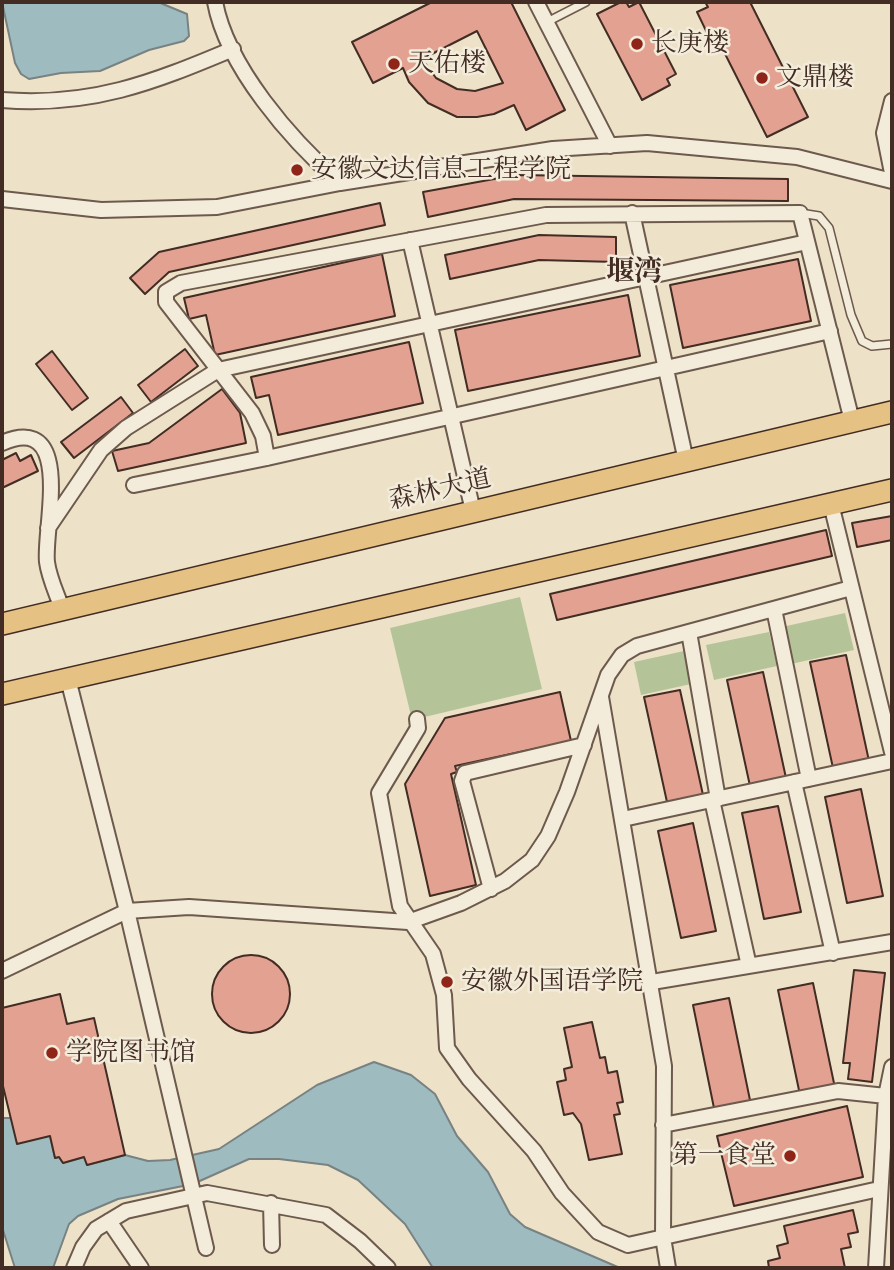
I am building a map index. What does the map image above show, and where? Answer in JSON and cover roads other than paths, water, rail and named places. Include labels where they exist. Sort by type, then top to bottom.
[{"type":"main road","name":"森林大道","points":[[2,624],[892,412]]},
{"type":"main road","points":[[2,694],[892,490]]},
{"type":"street","points":[[215,2],[244,75],[319,164],[341,183]]},
{"type":"street","points":[[536,2],[610,146]]},
{"type":"street","points":[[2,100],[85,100],[154,82],[233,49]]},
{"type":"street","points":[[892,101],[884,133],[892,173]]},
{"type":"street","points":[[2,199],[101,210],[217,206],[553,149],[647,143],[797,157],[892,181]]},
{"type":"street","points":[[632,213],[686,461]]},
{"type":"street","points":[[267,458],[263,436],[251,414],[166,302],[166,292],[181,283],[546,215],[800,213],[852,421]]},
{"type":"street","points":[[410,240],[472,511]]},
{"type":"street","points":[[48,528],[101,450],[126,428],[218,370],[807,242]]},
{"type":"street","points":[[134,485],[267,458],[830,331]]},
{"type":"street","points":[[2,443],[16,437],[34,440],[46,453],[53,482],[47,562],[62,609]]},
{"type":"street","points":[[831,504],[892,752]]},
{"type":"street","points":[[2,971],[127,911],[189,906],[408,922],[461,903],[491,889],[532,860],[548,836],[608,675],[621,655],[637,646],[851,588]]},
{"type":"street","points":[[774,609],[810,779]]},
{"type":"street","points":[[689,632],[715,799],[749,966]]},
{"type":"street","points":[[68,679],[127,911],[206,1248]]},
{"type":"street","points":[[601,696],[652,982],[664,1066],[663,1237],[668,1268]]},
{"type":"street","points":[[416,719],[418,728],[379,793],[400,906],[408,922],[433,954],[444,995],[447,1048],[469,1079],[534,1151],[562,1193],[597,1232],[628,1245],[879,1189]]},
{"type":"street","points":[[491,889],[463,781],[465,773],[584,745]]},
{"type":"street","points":[[623,819],[892,761]]},
{"type":"street","points":[[794,782],[833,953]]},
{"type":"street","points":[[652,982],[892,942]]},
{"type":"street","points":[[876,1268],[886,1096],[892,1067]]},
{"type":"street","points":[[663,1125],[838,1091],[886,1096]]},
{"type":"street","points":[[75,1268],[96,1229],[126,1211],[192,1193],[207,1192],[326,1215],[360,1241],[388,1268]]},
{"type":"street","points":[[271,1203],[272,1245]]},
{"type":"street","points":[[109,1221],[141,1268]]},
{"type":"lane","points":[[546,22],[586,2]]},
{"type":"lane","points":[[800,213],[819,216],[829,228],[851,315],[862,341],[872,346],[892,344]]},
{"type":"water","points":[[2,2],[158,2],[187,14],[189,36],[184,41],[149,50],[100,71],[61,73],[29,79],[21,74],[15,63]]},
{"type":"water","points":[[374,1062],[411,1075],[435,1094],[457,1136],[488,1172],[510,1214],[525,1227],[620,1268],[433,1268],[405,1224],[358,1180],[328,1165],[279,1159],[249,1159],[193,1184],[118,1199],[78,1216],[69,1224],[53,1268],[15,1268],[2,1227],[2,1118],[11,1118],[50,1136],[55,1158],[59,1157],[63,1163],[84,1157],[87,1165],[125,1155],[148,1161],[170,1160],[219,1149],[317,1085]]},
{"type":"place","name":"长庚楼","points":[[637,44]]},
{"type":"place","name":"天佑楼","points":[[394,64]]},
{"type":"place","name":"文鼎楼","points":[[762,78]]},
{"type":"place","name":"安徽文达信息工程学院","points":[[297,170]]},
{"type":"place","name":"安徽外国语学院","points":[[447,982]]},
{"type":"place","name":"学院图书馆","points":[[52,1053]]},
{"type":"place","name":"第一食堂","points":[[790,1156]]},
{"type":"district","name":"堰湾","points":[[634,272]]}]
